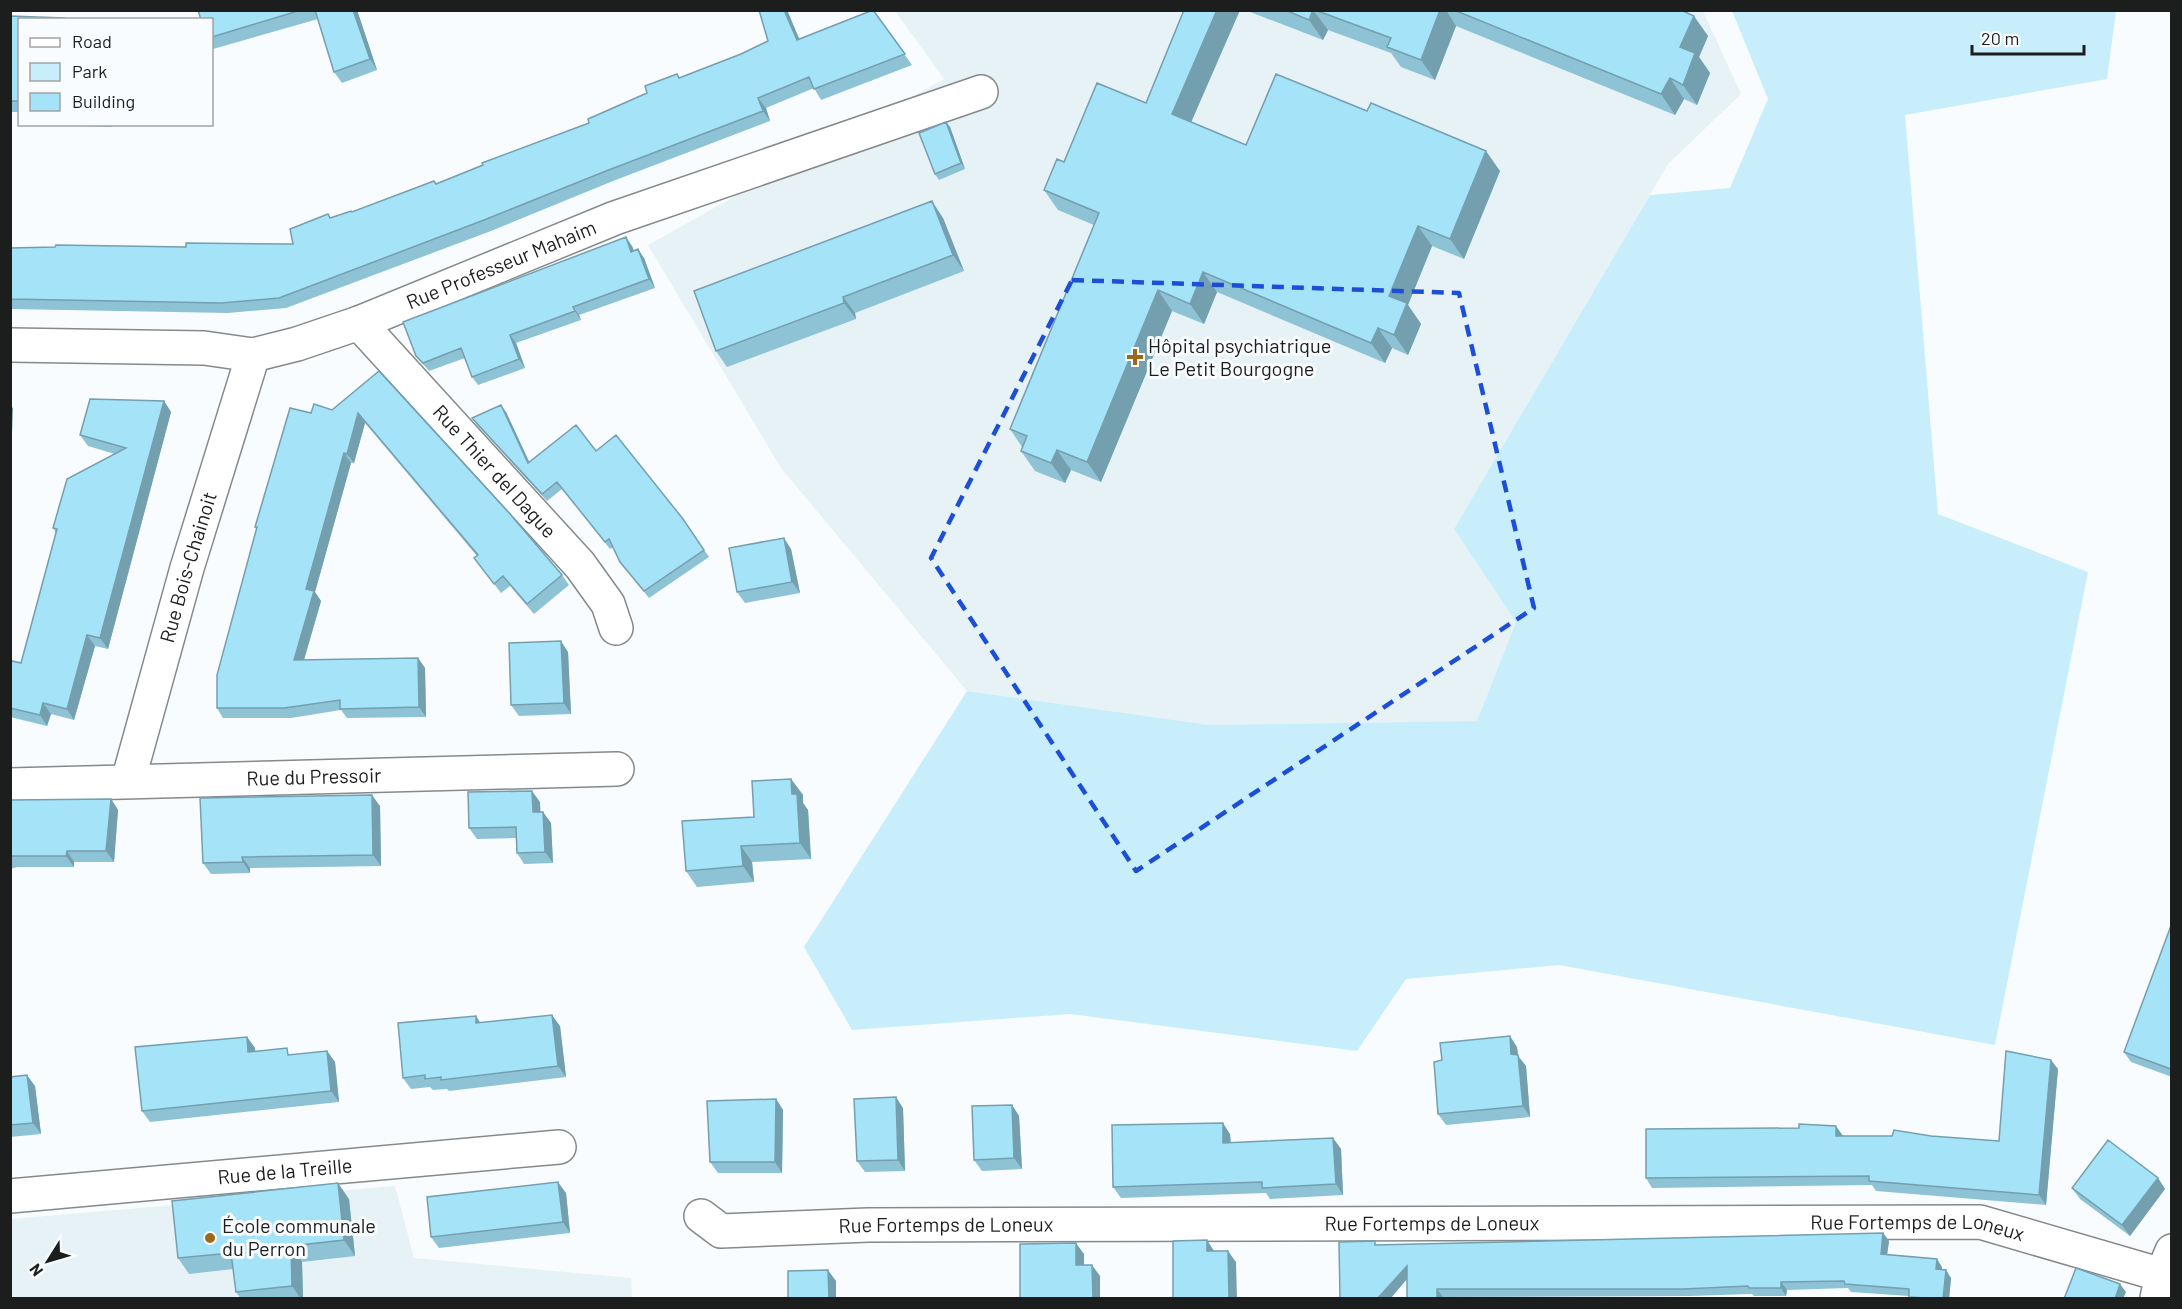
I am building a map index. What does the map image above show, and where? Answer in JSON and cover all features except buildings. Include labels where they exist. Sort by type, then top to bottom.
[{"type":"street","name":"Rue Professeur Mahaim","points":[[10,345],[204,348],[253,355],[297,344],[359,323],[615,218],[981,92]]},
{"type":"street","name":"Rue Thier del Dague","points":[[359,323],[580,565],[608,604],[616,628]]},
{"type":"street","name":"Rue Bois-Chainoit","points":[[128,781],[187,568],[253,355]]},
{"type":"street","name":"Rue du Pressoir","points":[[10,785],[617,769]]},
{"type":"street","name":"Rue de la Treille","points":[[10,1196],[559,1147]]},
{"type":"street","name":"Rue Fortemps de Loneux","points":[[701,1216],[721,1231],[880,1225],[1980,1222],[2163,1275]]},
{"type":"highlighted area","points":[[1072,280],[1459,293],[1534,608],[1136,871],[931,558]]},
{"type":"shaded area","name":"Hôpital psychiatrique Le Petit Bourgogne","points":[[895,11],[1703,11],[1741,94],[1668,164],[1454,529],[1516,622],[1477,721],[1210,725],[967,691],[781,468],[648,245],[944,79]]},
{"type":"shaded area","name":"École communale du Perron","points":[[395,1186],[414,1258],[631,1278],[632,1298],[11,1298],[11,1219]]},
{"type":"green space","points":[[1732,11],[2116,11],[2107,79],[1905,115],[1938,514],[2088,572],[1995,1045],[1559,965],[1406,979],[1357,1051],[1070,1014],[852,1030],[804,947],[967,691],[1210,725],[1477,721],[1516,622],[1454,529],[1650,195],[1730,188],[1768,99]]},
{"type":"place","name":"Hôpital psychiatrique Le Petit Bourgogne","points":[[1135,357]]},
{"type":"place","name":"École communale du Perron","points":[[210,1238]]}]
